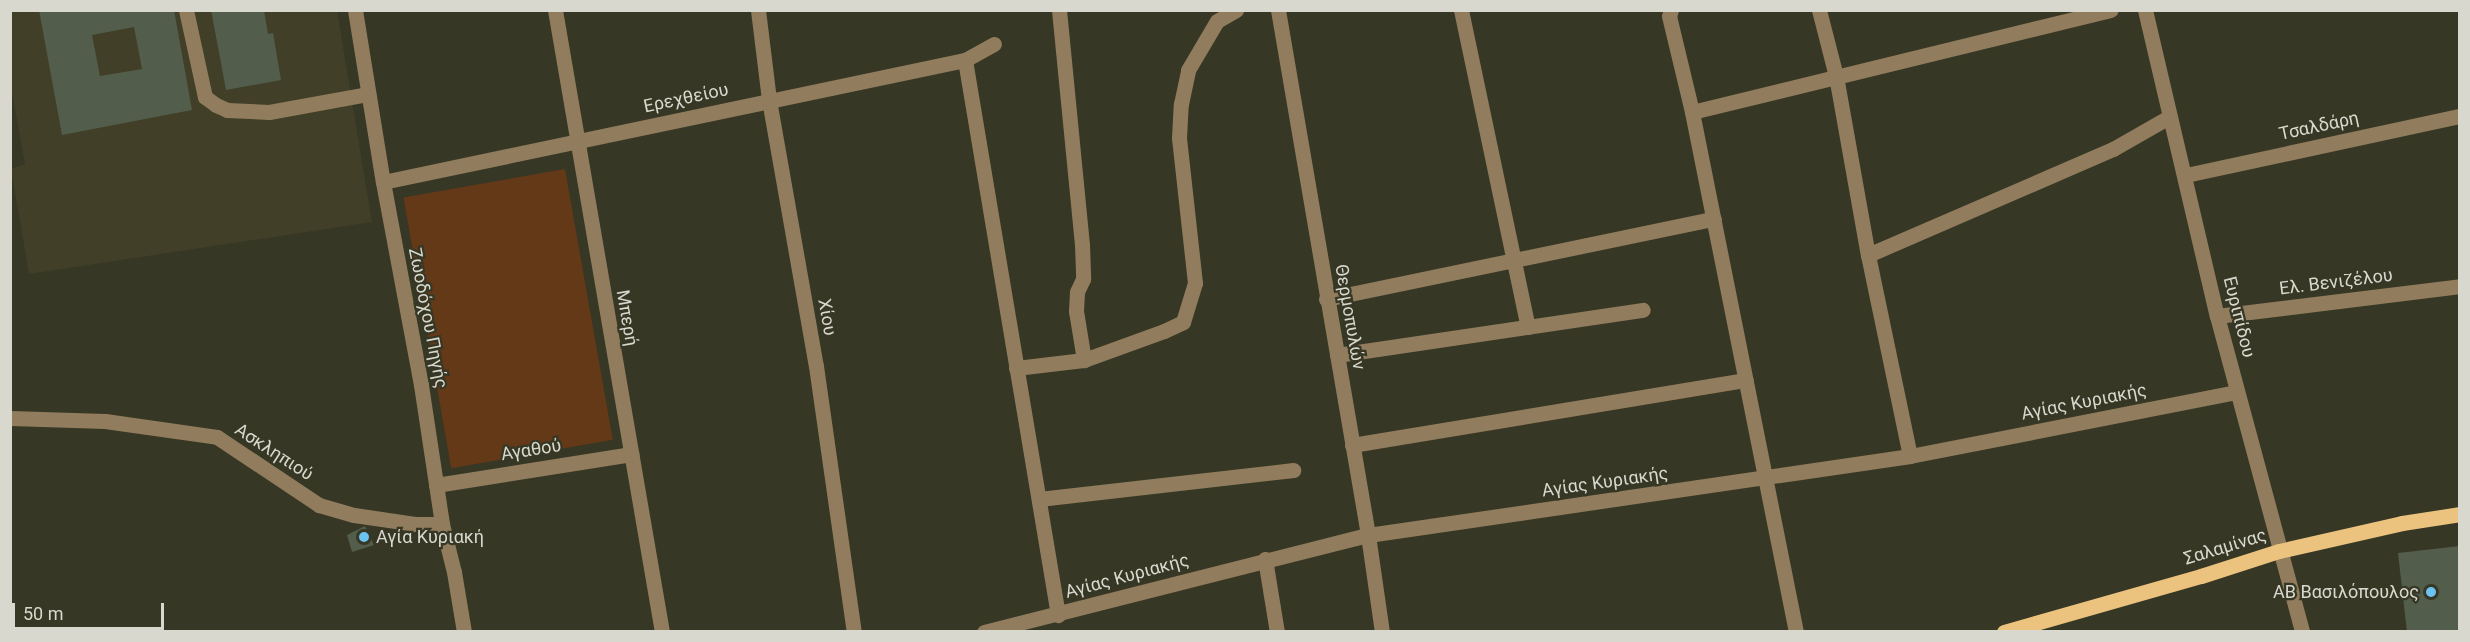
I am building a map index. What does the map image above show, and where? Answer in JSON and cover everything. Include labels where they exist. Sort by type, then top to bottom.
[{"type":"main road","name":"Σαλαμίνας","points":[[2004,632],[2201,576],[2279,551],[2402,523],[2460,514]]},
{"type":"street","points":[[186,10],[205,97],[216,105],[227,110],[269,112],[368,94]]},
{"type":"street","name":"Ζωοδόχου Πηγής","points":[[355,10],[383,182],[421,385],[442,524],[454,572],[464,632]]},
{"type":"street","name":"Μπερή","points":[[555,10],[662,632]]},
{"type":"street","name":"Χίου","points":[[758,10],[768,100],[816,366],[854,632]]},
{"type":"street","points":[[1059,10],[1082,244],[1083,279],[1077,292],[1076,310],[1084,360]]},
{"type":"street","points":[[1016,368],[1084,360],[1164,332],[1183,322],[1195,283],[1179,138],[1181,104],[1188,70],[1217,21],[1236,10]]},
{"type":"street","name":"Θερμοπυλών","points":[[1278,10],[1368,535],[1382,632]]},
{"type":"street","points":[[1461,10],[1528,327]]},
{"type":"street","points":[[1671,10],[1669,16],[1692,112],[1796,632]]},
{"type":"street","points":[[1819,10],[1836,76],[1868,255],[1910,456]]},
{"type":"street","points":[[1692,112],[2111,10]]},
{"type":"street","name":"Ευριπίδου","points":[[2145,10],[2169,117],[2186,175],[2217,316],[2302,632]]},
{"type":"street","name":"Ερεχθείου","points":[[383,182],[965,60],[994,44]]},
{"type":"street","points":[[965,60],[1058,615]]},
{"type":"street","name":"Τσαλδάρη","points":[[2186,175],[2460,116]]},
{"type":"street","points":[[1868,255],[2113,148],[2169,117]]},
{"type":"street","points":[[1326,299],[1714,219]]},
{"type":"street","name":"Ελ. Βενιζέλου","points":[[2217,316],[2460,286]]},
{"type":"street","points":[[1337,355],[1643,310]]},
{"type":"street","points":[[1353,446],[1746,380]]},
{"type":"street","name":"Αγίας Κυριακής","points":[[984,632],[1058,615],[1265,559],[1368,535],[1765,480],[1910,456],[2237,392]]},
{"type":"street","name":"Ασκληπιού","points":[[10,418],[105,420],[217,437],[319,505],[354,515],[416,524],[442,524]]},
{"type":"street","name":"Αγαθού","points":[[436,485],[632,454]]},
{"type":"street","points":[[1038,499],[1293,470]]},
{"type":"street","points":[[1265,559],[1277,632]]},
{"type":"shaded area","points":[[10,11],[337,11],[372,222],[29,274],[11,169],[25,164],[11,87]]},
{"type":"shaded area","points":[[565,169],[613,440],[451,468],[403,197]]},
{"type":"building","points":[[39,10],[174,10],[192,110],[62,135]],"holes":[[[134,27],[142,69],[100,76],[92,35]]]},
{"type":"building","points":[[211,10],[264,10],[268,34],[273,33],[281,80],[226,90]]},
{"type":"building","points":[[365,526],[374,545],[352,552],[347,535]]},
{"type":"building","name":"ΑΒ Βασιλόπουλος","points":[[2460,546],[2460,632],[2407,632],[2398,553]]},
{"type":"place","name":"Αγία Κυριακή","points":[[364,537]]},
{"type":"place","name":"ΑΒ Βασιλόπουλος","points":[[2431,592]]}]
